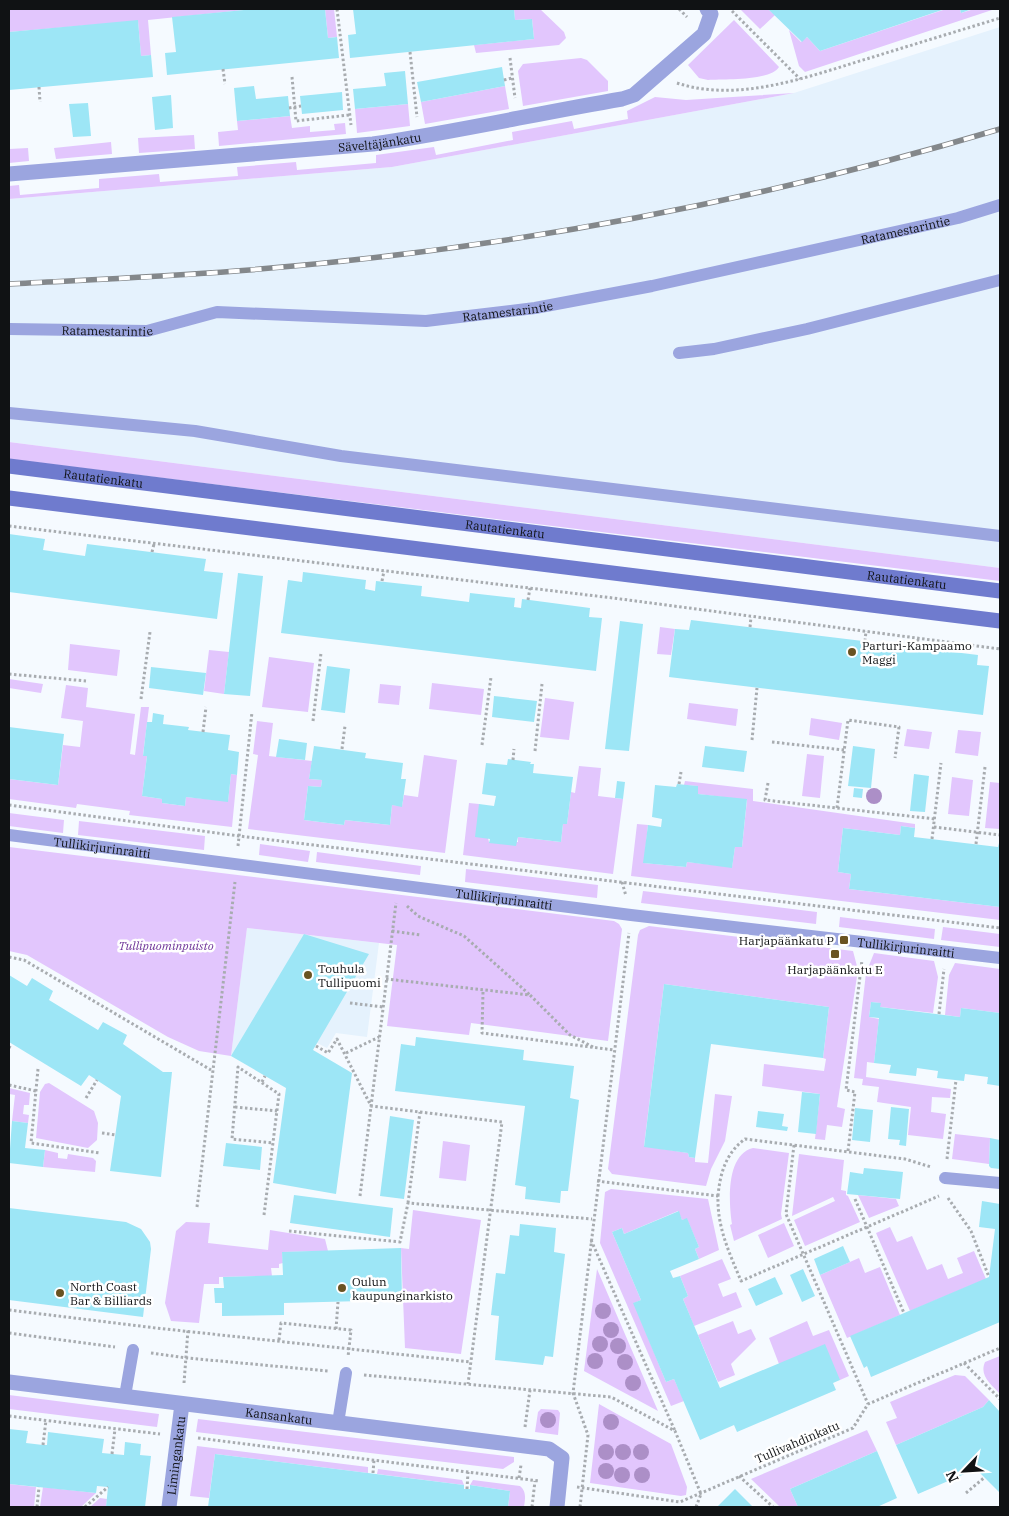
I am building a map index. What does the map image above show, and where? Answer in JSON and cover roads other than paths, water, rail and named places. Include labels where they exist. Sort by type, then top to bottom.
[{"type":"main road","name":"Rautatienkatu","points":[[9,466],[1000,591]]},
{"type":"main road","points":[[9,498],[1000,621]]},
{"type":"street","name":"Säveltäjänkatu","points":[[9,174],[353,146],[419,137],[518,116],[622,99],[634,95],[658,76],[704,34],[709,11]]},
{"type":"street","name":"Kansankatu","points":[[9,1382],[549,1449],[562,1458],[557,1507]]},
{"type":"street","name":"Limingankatu","points":[[168,1507],[182,1404]]},
{"type":"lane","name":"Ratamestarintie","points":[[9,329],[147,330],[217,312],[426,321],[535,308],[652,286],[948,220],[1000,205]]},
{"type":"lane","points":[[679,352],[714,349],[807,329],[1000,280]]},
{"type":"lane","points":[[9,413],[195,431],[341,456],[1000,536]]},
{"type":"lane","name":"Tullikirjurinraitti","points":[[9,835],[237,865],[398,889],[1000,958]]},
{"type":"lane","points":[[945,1178],[1000,1183]]},
{"type":"lane","points":[[125,1396],[133,1350]]},
{"type":"lane","points":[[338,1423],[346,1373]]},
{"type":"railway","points":[[9,284],[208,273],[333,262],[526,237],[718,201],[813,180],[907,156],[1000,129]]},
{"type":"place","name":"Parturi-Kampaamo Maggi","points":[[852,652]]},
{"type":"place","name":"Harjapäänkatu P","points":[[844,940]]},
{"type":"place","name":"Harjapäänkatu E","points":[[835,954]]},
{"type":"place","name":"Touhula Tullipuomi","points":[[308,975]]},
{"type":"place","name":"Oulun kaupunginarkisto","points":[[342,1288]]},
{"type":"place","name":"North Coast Bar & Billiards","points":[[60,1293]]},
{"type":"park label","name":"Tullipuominpuisto","points":[[166,945]]}]
